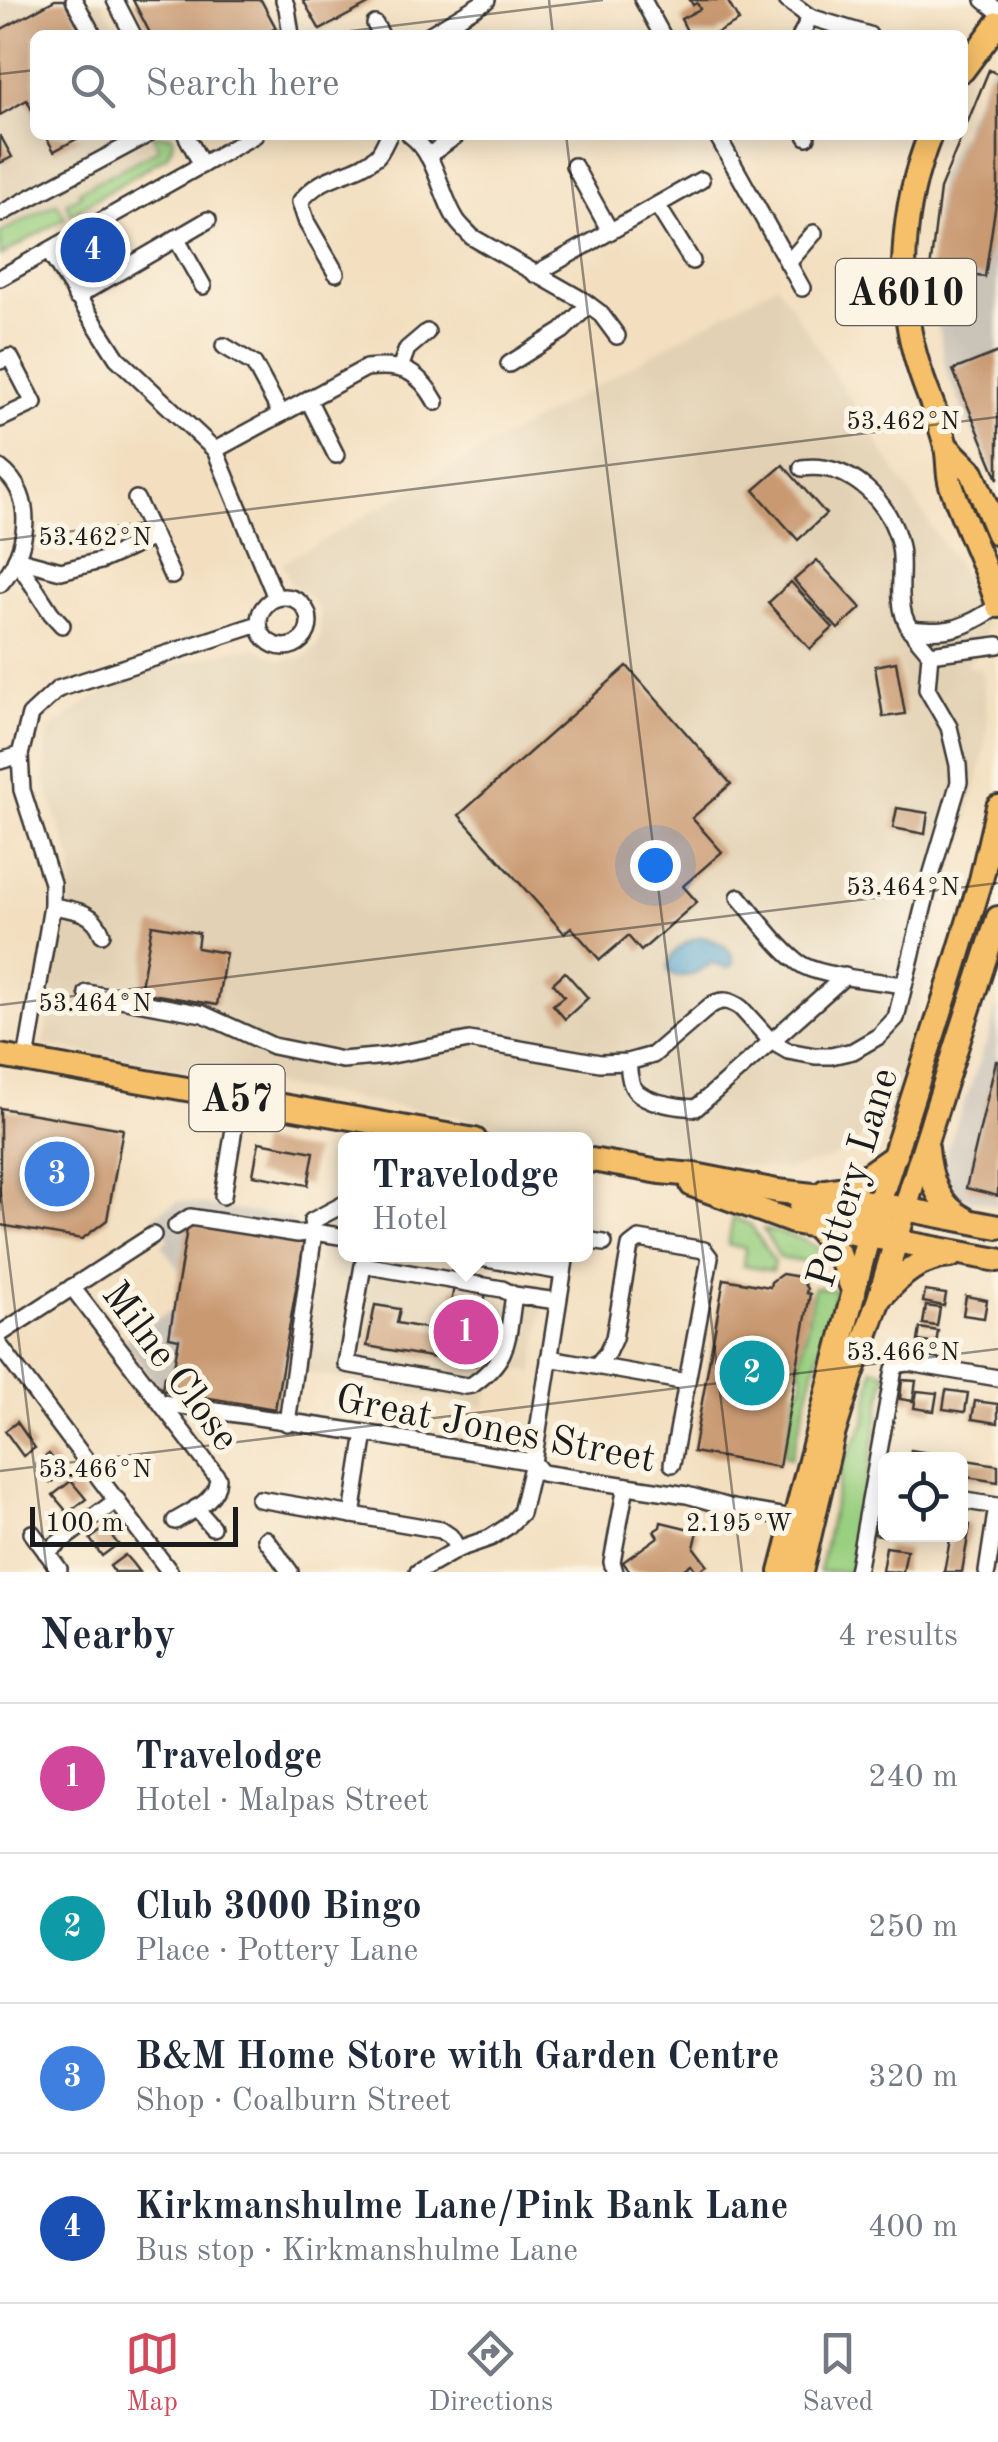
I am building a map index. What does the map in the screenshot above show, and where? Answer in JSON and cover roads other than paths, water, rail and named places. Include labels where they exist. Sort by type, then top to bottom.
[{"type":"highway","points":[[968,63],[998,23]]},
{"type":"highway","name":"A6010","points":[[928,140],[910,205],[904,268],[908,318],[915,354],[946,446],[950,482],[998,606]]},
{"type":"highway","name":"A6010","points":[[946,446],[972,472],[998,534]]},
{"type":"highway","name":"Pottery Lane","points":[[781,1572],[873,1221],[981,880],[998,806]]},
{"type":"highway","name":"Pottery Lane","points":[[801,1572],[838,1421],[998,918]]},
{"type":"highway","name":"A57","points":[[0,1056],[418,1132]]},
{"type":"highway","points":[[926,1146],[936,1193],[951,1210],[970,1222]]},
{"type":"highway","points":[[777,1191],[842,1189],[896,1155]]},
{"type":"highway","points":[[593,1160],[695,1174],[777,1191],[873,1221]]},
{"type":"highway","points":[[660,1172],[750,1208],[816,1228],[873,1221],[884,1216],[986,1258]]},
{"type":"highway","points":[[743,1184],[802,1208],[998,1245]]},
{"type":"highway","points":[[901,1226],[970,1222],[998,1227]]},
{"type":"highway","points":[[816,1228],[843,1261],[854,1293]]},
{"type":"highway","points":[[879,1298],[918,1264],[944,1256],[986,1258]]},
{"type":"street","points":[[74,0],[90,30]]},
{"type":"street","points":[[115,0],[130,30]]},
{"type":"street","points":[[284,0],[290,30]]},
{"type":"street","points":[[437,30],[487,0]]},
{"type":"street","points":[[643,0],[659,30]]},
{"type":"street","points":[[787,0],[810,17],[853,30]]},
{"type":"street","points":[[984,0],[998,11]]},
{"type":"street","points":[[804,30],[810,17]]},
{"type":"street","points":[[0,214],[138,140]]},
{"type":"street","points":[[189,140],[202,166]]},
{"type":"street","points":[[0,278],[246,140]]},
{"type":"street","points":[[336,272],[307,223],[300,202],[332,176],[358,168],[379,154],[386,140]]},
{"type":"street","points":[[416,140],[428,156],[457,222],[472,237],[589,305],[600,313],[616,336]]},
{"type":"street","points":[[428,156],[452,140]]},
{"type":"street","points":[[720,140],[802,288]]},
{"type":"street","points":[[574,166],[610,232]]},
{"type":"street","points":[[535,274],[701,180]]},
{"type":"street","points":[[657,205],[692,261]]},
{"type":"street","points":[[76,297],[208,220]]},
{"type":"street","points":[[788,263],[814,234]]},
{"type":"street","points":[[176,238],[204,286]]},
{"type":"street","points":[[48,252],[117,358],[215,450],[276,598]]},
{"type":"street","points":[[508,364],[562,331],[589,305]]},
{"type":"street","points":[[400,368],[408,348],[427,332]]},
{"type":"street","points":[[224,346],[254,364],[281,414]]},
{"type":"street","points":[[0,360],[10,357],[34,403],[0,419]]},
{"type":"street","points":[[215,450],[366,368],[408,370],[426,384],[436,402]]},
{"type":"street","points":[[308,399],[336,455]]},
{"type":"street","points":[[0,468],[10,475],[23,500],[25,537],[11,572],[0,584]]},
{"type":"street","points":[[87,993],[203,1014],[273,1046],[342,1060],[387,1056],[469,1040],[600,1063],[628,1062],[653,1055],[718,1001],[735,1004],[771,1041],[798,1054],[830,1056],[870,1043],[896,1018],[959,782],[955,743],[927,689],[930,654],[908,629],[902,613],[900,547],[890,519],[858,480],[836,470],[802,468]]},
{"type":"street","points":[[136,499],[172,576]]},
{"type":"street","points":[[16,560],[62,571],[100,561],[154,537]]},
{"type":"street","points":[[16,560],[62,624]]},
{"type":"street","points":[[284,596],[300,602],[308,616],[307,632],[296,644],[280,646],[266,639],[259,624],[263,608],[284,596]]},
{"type":"street","points":[[908,629],[954,630],[998,606]]},
{"type":"street","points":[[26,1060],[52,906],[52,884],[22,790],[20,755],[30,715],[58,689],[259,624]]},
{"type":"street","points":[[930,654],[998,645]]},
{"type":"street","points":[[0,761],[20,755]]},
{"type":"street","points":[[740,897],[792,958],[805,967],[904,985]]},
{"type":"street","points":[[52,906],[84,912],[98,923],[102,934]]},
{"type":"street","points":[[628,1062],[638,1093],[676,1107],[696,1108],[845,976]]},
{"type":"street","points":[[222,1196],[239,1098]]},
{"type":"street","points":[[287,1422],[314,1232],[312,1220],[338,1207]]},
{"type":"street","points":[[176,1226],[190,1217],[298,1234],[338,1236]]},
{"type":"street","points":[[0,1334],[153,1234]]},
{"type":"street","points":[[596,1366],[614,1338],[630,1246],[639,1239],[704,1250],[710,1258],[672,1464]]},
{"type":"street","points":[[593,1241],[604,1243]]},
{"type":"street","points":[[503,1262],[562,1272]]},
{"type":"street","points":[[418,1572],[458,1549],[490,1538],[521,1512],[564,1262]]},
{"type":"street","points":[[514,1295],[505,1351],[472,1385],[346,1364],[363,1265],[558,1301]]},
{"type":"street","name":"Milne Close","points":[[72,1288],[218,1478],[214,1495],[175,1520]]},
{"type":"street","points":[[0,1346],[170,1572]]},
{"type":"street","points":[[549,1358],[687,1382]]},
{"type":"street","points":[[883,1452],[894,1369],[900,1364],[998,1378]]},
{"type":"street","name":"Great Jones Street","points":[[162,1403],[532,1462],[542,1473],[793,1518]]},
{"type":"street","points":[[352,1515],[365,1433]]},
{"type":"street","points":[[614,1572],[612,1562],[626,1486]]},
{"type":"street","points":[[857,1572],[878,1489]]},
{"type":"street","points":[[259,1499],[441,1530],[458,1549]]},
{"type":"street","points":[[46,1552],[117,1500]]},
{"type":"street","points":[[968,1501],[998,1506],[988,1572]]},
{"type":"street","points":[[196,1508],[212,1527]]},
{"type":"street","points":[[793,1518],[808,1538]]},
{"type":"street","points":[[32,1533],[60,1569]]},
{"type":"street","points":[[266,1539],[290,1572]]},
{"type":"water","points":[[702,937],[728,949],[733,965],[728,968],[711,964],[691,975],[675,977],[668,970],[675,952]]},
{"type":"place","name":"Kirkmanshulme Lane/Pink Bank Lane","points":[[93,250]]},
{"type":"place","name":"B&M Home Store with Garden Centre","points":[[57,1174]]},
{"type":"place","name":"Travelodge","points":[[466,1332]]},
{"type":"place","name":"Club 3000 Bingo","points":[[752,1373]]}]
